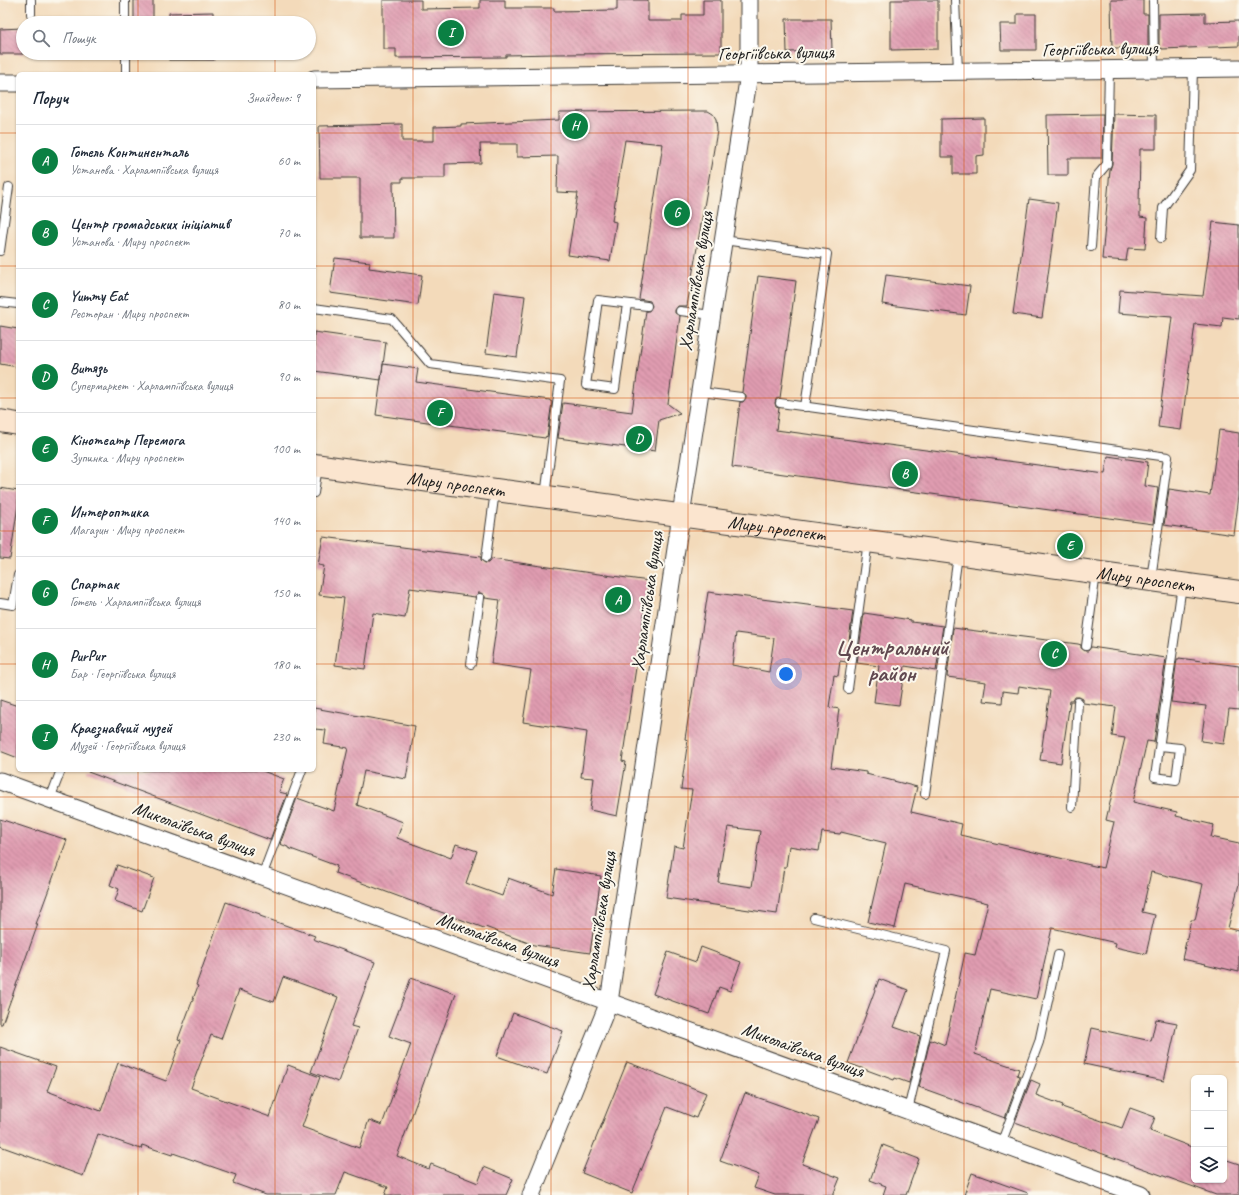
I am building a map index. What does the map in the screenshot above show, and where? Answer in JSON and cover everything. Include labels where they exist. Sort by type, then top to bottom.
[{"type":"main road","points":[[0,421],[16,424]]},
{"type":"main road","name":"Миру проспект","points":[[316,465],[869,540],[1150,580],[1238,589]]},
{"type":"street","name":"Харлампіївська вулиця","points":[[531,1195],[609,1002],[681,515],[749,74],[749,0]]},
{"type":"street","name":"Георгіївська вулиця","points":[[316,80],[1239,68]]},
{"type":"street","points":[[0,83],[16,83]]},
{"type":"street","name":"Миколаївська вулиця","points":[[0,781],[1141,1195]]},
{"type":"lane","points":[[31,0],[31,14]]},
{"type":"lane","points":[[125,0],[125,16]]},
{"type":"lane","points":[[955,0],[958,71]]},
{"type":"lane","points":[[1153,0],[1154,69]]},
{"type":"lane","points":[[126,60],[126,72]]},
{"type":"lane","points":[[1161,238],[1164,208],[1190,170],[1193,69]]},
{"type":"lane","points":[[1091,247],[1096,177],[1107,164],[1109,70]]},
{"type":"lane","points":[[0,251],[9,187]]},
{"type":"lane","points":[[723,240],[827,254],[805,407]]},
{"type":"lane","points":[[627,304],[615,389],[586,385],[598,300],[646,306]]},
{"type":"lane","points":[[0,302],[16,304]]},
{"type":"lane","points":[[316,308],[392,319],[430,364],[560,381],[545,496]]},
{"type":"lane","points":[[680,311],[712,315]]},
{"type":"lane","points":[[701,392],[741,397]]},
{"type":"lane","points":[[780,403],[1168,457],[1150,580]]},
{"type":"lane","points":[[486,558],[495,489]]},
{"type":"lane","points":[[848,688],[869,540]]},
{"type":"lane","points":[[925,794],[958,553]]},
{"type":"lane","points":[[1086,646],[1096,572]]},
{"type":"lane","points":[[1160,746],[1180,748],[1176,780],[1155,777],[1182,584]]},
{"type":"lane","points":[[0,603],[14,605],[16,590]]},
{"type":"lane","points":[[471,664],[480,598]]},
{"type":"lane","points":[[1072,807],[1078,702]]},
{"type":"lane","points":[[50,799],[60,772]]},
{"type":"lane","points":[[262,876],[301,772]]},
{"type":"lane","points":[[814,918],[946,951],[908,1110]]},
{"type":"lane","points":[[1001,1144],[1039,1042],[1058,955]]},
{"type":"building","points":[[134,0],[153,0],[153,16],[134,16]]},
{"type":"building","points":[[383,0],[421,0],[421,9],[480,8],[480,0],[505,0],[505,8],[554,8],[554,11],[617,10],[617,0],[648,0],[648,21],[682,21],[682,15],[703,15],[703,0],[721,0],[721,53],[555,54],[506,55],[506,57],[396,58],[396,49],[383,49]]},
{"type":"building","points":[[891,0],[938,0],[938,49],[891,50]]},
{"type":"building","points":[[1111,0],[1143,0],[1143,14],[1148,14],[1148,48],[1112,48]]},
{"type":"building","points":[[213,12],[213,16],[169,16],[169,13]]},
{"type":"building","points":[[1205,13],[1205,22],[1239,21],[1239,46],[1159,48],[1159,14]]},
{"type":"building","points":[[1017,14],[1036,14],[1036,50],[1001,50],[1000,24],[1017,24]]},
{"type":"building","points":[[786,19],[831,19],[832,51],[787,52]]},
{"type":"building","points":[[16,28],[16,54],[0,54],[0,29]]},
{"type":"building","points":[[708,111],[713,114],[716,119],[717,131],[687,306],[678,306],[675,310],[675,313],[680,316],[668,404],[680,413],[659,420],[655,451],[558,438],[563,403],[632,412],[646,311],[649,311],[652,306],[650,301],[639,299],[663,144],[625,140],[612,221],[616,222],[610,261],[568,255],[578,193],[557,192],[558,156],[517,157],[517,144],[480,144],[481,163],[445,164],[445,178],[402,178],[402,182],[393,182],[394,238],[360,238],[360,178],[320,178],[319,126],[402,124],[402,141],[434,141],[434,127],[461,126],[461,124],[559,120],[559,112]]},
{"type":"building","points":[[1103,114],[1102,158],[1068,158],[1068,175],[1048,175],[1047,115]]},
{"type":"building","points":[[1114,114],[1156,115],[1156,149],[1140,149],[1139,206],[1140,217],[1147,218],[1145,249],[1128,248],[1126,261],[1102,259],[1110,170],[1112,164]]},
{"type":"building","points":[[984,118],[984,155],[976,156],[976,174],[953,174],[953,157],[941,157],[941,119]]},
{"type":"building","points":[[1029,199],[1058,203],[1042,318],[1013,314]]},
{"type":"building","points":[[1213,222],[1239,225],[1239,319],[1223,317],[1222,327],[1195,324],[1181,430],[1158,427],[1172,317],[1118,313],[1120,290],[1203,296]]},
{"type":"building","points":[[335,258],[370,262],[369,268],[422,275],[418,305],[330,293]]},
{"type":"building","points":[[886,275],[970,286],[966,315],[882,304]]},
{"type":"building","points":[[758,276],[796,281],[780,398],[776,399],[775,403],[776,407],[779,408],[776,430],[1105,474],[1108,456],[1148,462],[1145,486],[1158,488],[1153,524],[732,467],[740,402],[743,402],[746,398],[746,395],[742,392]]},
{"type":"building","points":[[494,292],[525,296],[517,357],[486,353]]},
{"type":"building","points":[[0,326],[16,329],[16,367],[0,364]]},
{"type":"building","points":[[316,332],[386,342],[381,380],[316,371]]},
{"type":"building","points":[[383,364],[418,369],[416,382],[550,400],[552,402],[547,437],[546,436],[545,438],[376,415]]},
{"type":"building","points":[[1219,430],[1239,433],[1239,496],[1234,535],[1164,525],[1169,489],[1210,495]]},
{"type":"building","points":[[0,488],[16,491],[16,518],[10,559],[0,558]]},
{"type":"building","points":[[323,537],[481,557],[481,560],[485,563],[488,563],[491,559],[649,581],[622,761],[626,762],[617,816],[590,810],[594,778],[581,777],[587,732],[523,722],[531,670],[491,664],[500,600],[485,598],[485,596],[481,593],[478,593],[475,597],[410,588],[405,618],[373,613],[365,669],[335,665],[344,598],[319,595],[324,566],[318,565]]},
{"type":"building","points":[[708,592],[853,611],[846,662],[840,661],[838,676],[834,675],[829,707],[839,709],[831,767],[866,772],[866,774],[917,787],[911,812],[962,824],[960,835],[1103,868],[1114,822],[1106,820],[1125,738],[1112,736],[1116,707],[1083,703],[1083,699],[1075,697],[1073,701],[1070,701],[1061,763],[1040,760],[1050,691],[1019,686],[1018,693],[1003,691],[1002,703],[983,701],[986,682],[947,677],[953,628],[1078,644],[1081,645],[1081,648],[1085,651],[1088,651],[1091,647],[1166,658],[1154,742],[1147,741],[1133,802],[1177,812],[1176,816],[1214,825],[1211,837],[1239,843],[1239,884],[1228,928],[1239,931],[1239,972],[1182,959],[1191,920],[1195,920],[1203,884],[1151,872],[1142,912],[1155,915],[1146,954],[1115,947],[1116,943],[1052,928],[1036,999],[990,989],[975,1054],[1019,1069],[1017,1075],[1020,1076],[1005,1118],[919,1087],[930,1040],[945,1045],[965,953],[975,955],[988,903],[905,884],[895,928],[868,922],[886,843],[841,832],[840,834],[822,832],[819,851],[789,846],[786,867],[784,867],[777,914],[666,898],[674,846],[683,848],[692,790],[681,789],[688,740],[685,739]],"holes":[[[736,633],[774,638],[769,672],[732,665]],[[728,827],[760,831],[752,887],[718,882]]]},
{"type":"building","points":[[864,613],[911,620],[911,622],[943,626],[936,671],[905,666],[899,705],[874,702],[879,666],[857,663]]},
{"type":"building","points":[[1179,658],[1239,666],[1239,710],[1229,709],[1224,744],[1201,741],[1206,706],[1171,702],[1177,659]]},
{"type":"building","points":[[0,700],[16,705],[16,757],[0,751]]},
{"type":"building","points":[[316,708],[415,726],[406,779],[364,771],[357,805],[403,822],[397,838],[451,858],[456,844],[477,851],[466,883],[502,896],[508,878],[552,894],[556,869],[601,876],[590,953],[534,945],[485,927],[484,928],[335,873],[337,866],[280,844],[297,798],[334,811],[348,748],[324,744],[326,730],[316,729]]},
{"type":"building","points":[[88,772],[265,772],[284,779],[279,792],[287,794],[270,840]]},
{"type":"building","points":[[0,819],[67,840],[36,924],[38,924],[2,1024],[0,1024]]},
{"type":"building","points":[[117,865],[154,878],[142,911],[115,901],[119,889],[110,885]]},
{"type":"building","points":[[226,902],[315,936],[313,939],[375,962],[351,1026],[358,1028],[338,1082],[311,1072],[338,997],[283,977],[274,1002],[239,990],[221,1039],[211,1035],[191,1088],[270,1117],[288,1065],[320,1077],[302,1127],[359,1148],[369,1120],[382,1125],[411,1044],[389,1036],[411,978],[456,994],[397,1156],[429,1169],[431,1164],[478,1183],[484,1167],[513,1179],[506,1195],[385,1195],[388,1187],[345,1172],[336,1195],[266,1195],[233,1183],[236,1175],[173,1153],[172,1155],[142,1145],[141,1149],[98,1134],[83,1176],[0,1146],[0,1047],[56,1067],[47,1091],[101,1111],[118,1063],[166,1081],[181,1040],[178,1039],[198,986],[196,985]]},
{"type":"building","points":[[701,947],[741,962],[730,991],[719,987],[709,1014],[653,994],[668,952],[696,962]]},
{"type":"building","points":[[879,979],[908,990],[894,1027],[920,1036],[909,1083],[895,1078],[894,1080],[848,1063]]},
{"type":"building","points":[[513,1013],[563,1031],[547,1074],[497,1056]]},
{"type":"building","points":[[1156,1019],[1177,1023],[1164,1081],[1084,1064],[1092,1028],[1151,1041]]},
{"type":"building","points":[[627,1062],[706,1093],[696,1118],[667,1107],[632,1193],[582,1173]]},
{"type":"building","points":[[1031,1080],[1040,1084],[1036,1095],[1063,1105],[1062,1107],[1122,1128],[1130,1108],[1155,1117],[1150,1131],[1191,1147],[1191,1183],[1227,1183],[1227,1160],[1239,1164],[1239,1195],[1216,1195],[1015,1122]]},
{"type":"building","points":[[745,1093],[819,1119],[802,1164],[840,1178],[833,1195],[775,1195],[754,1188],[759,1175],[720,1161]]},
{"type":"building","points":[[883,1145],[919,1159],[906,1195],[883,1195],[886,1186],[870,1180]]},
{"type":"building","points":[[972,1173],[1028,1193],[1028,1195],[964,1195]]},
{"type":"place","name":"Краєзнавчий музей","points":[[451,33]]},
{"type":"place","name":"PurPur","points":[[575,126]]},
{"type":"place","name":"Спартак","points":[[677,213]]},
{"type":"place","name":"Интероптика","points":[[440,413]]},
{"type":"place","name":"Витязь","points":[[639,439]]},
{"type":"place","name":"Центр громадських ініціатив","points":[[905,474]]},
{"type":"place","name":"Кінотеатр Перемога","points":[[1070,546]]},
{"type":"place","name":"Готель Континенталь","points":[[618,600]]},
{"type":"place","name":"Yummy Eat","points":[[1054,654]]},
{"type":"district","name":"Центральний район","points":[[892,660]]}]
